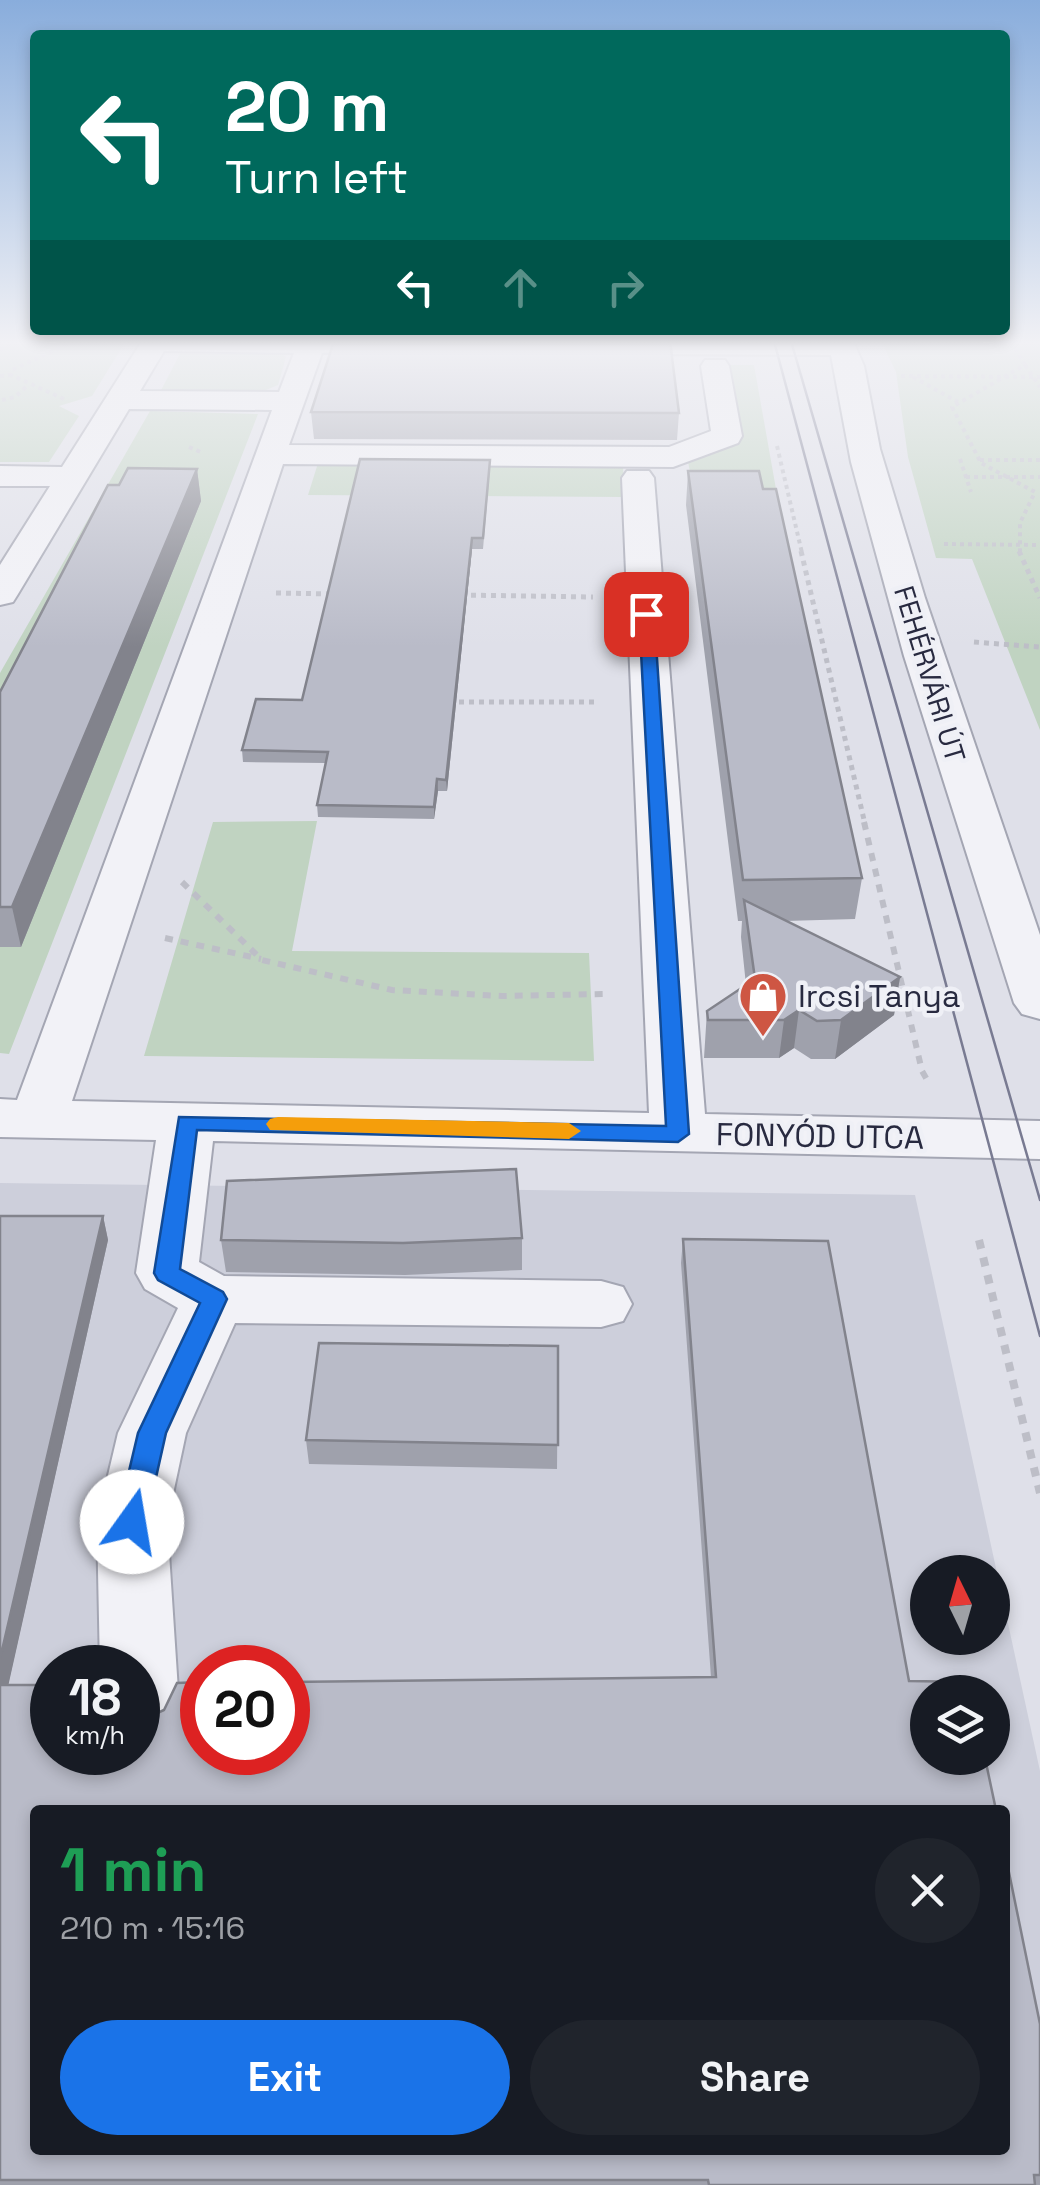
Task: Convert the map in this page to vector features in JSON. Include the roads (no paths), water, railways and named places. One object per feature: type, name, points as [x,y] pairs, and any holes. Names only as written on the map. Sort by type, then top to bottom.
[{"type":"street","points":[[0,594],[95,443]]},
{"type":"street","points":[[19,1118],[276,443]]},
{"type":"street","points":[[272,454],[673,457],[709,443]]},
{"type":"street","name":"FEHÉRVÁRI ÚT","points":[[863,443],[940,713],[994,880],[1040,1003]]},
{"type":"street","points":[[0,476],[74,477]]},
{"type":"street","points":[[638,478],[678,1134]]},
{"type":"street","name":"FONYÓD UTCA","points":[[19,1118],[1040,1140]]},
{"type":"street","points":[[187,1122],[167,1273],[214,1299],[601,1304]]},
{"type":"street","points":[[137,1645],[132,1522],[152,1433],[214,1299]]},
{"type":"tram line","points":[[801,443],[1040,1336]]},
{"type":"tram line","points":[[821,443],[1040,1200]]},
{"type":"place","name":"Ircsi Tanya","points":[[763,1038]]}]
